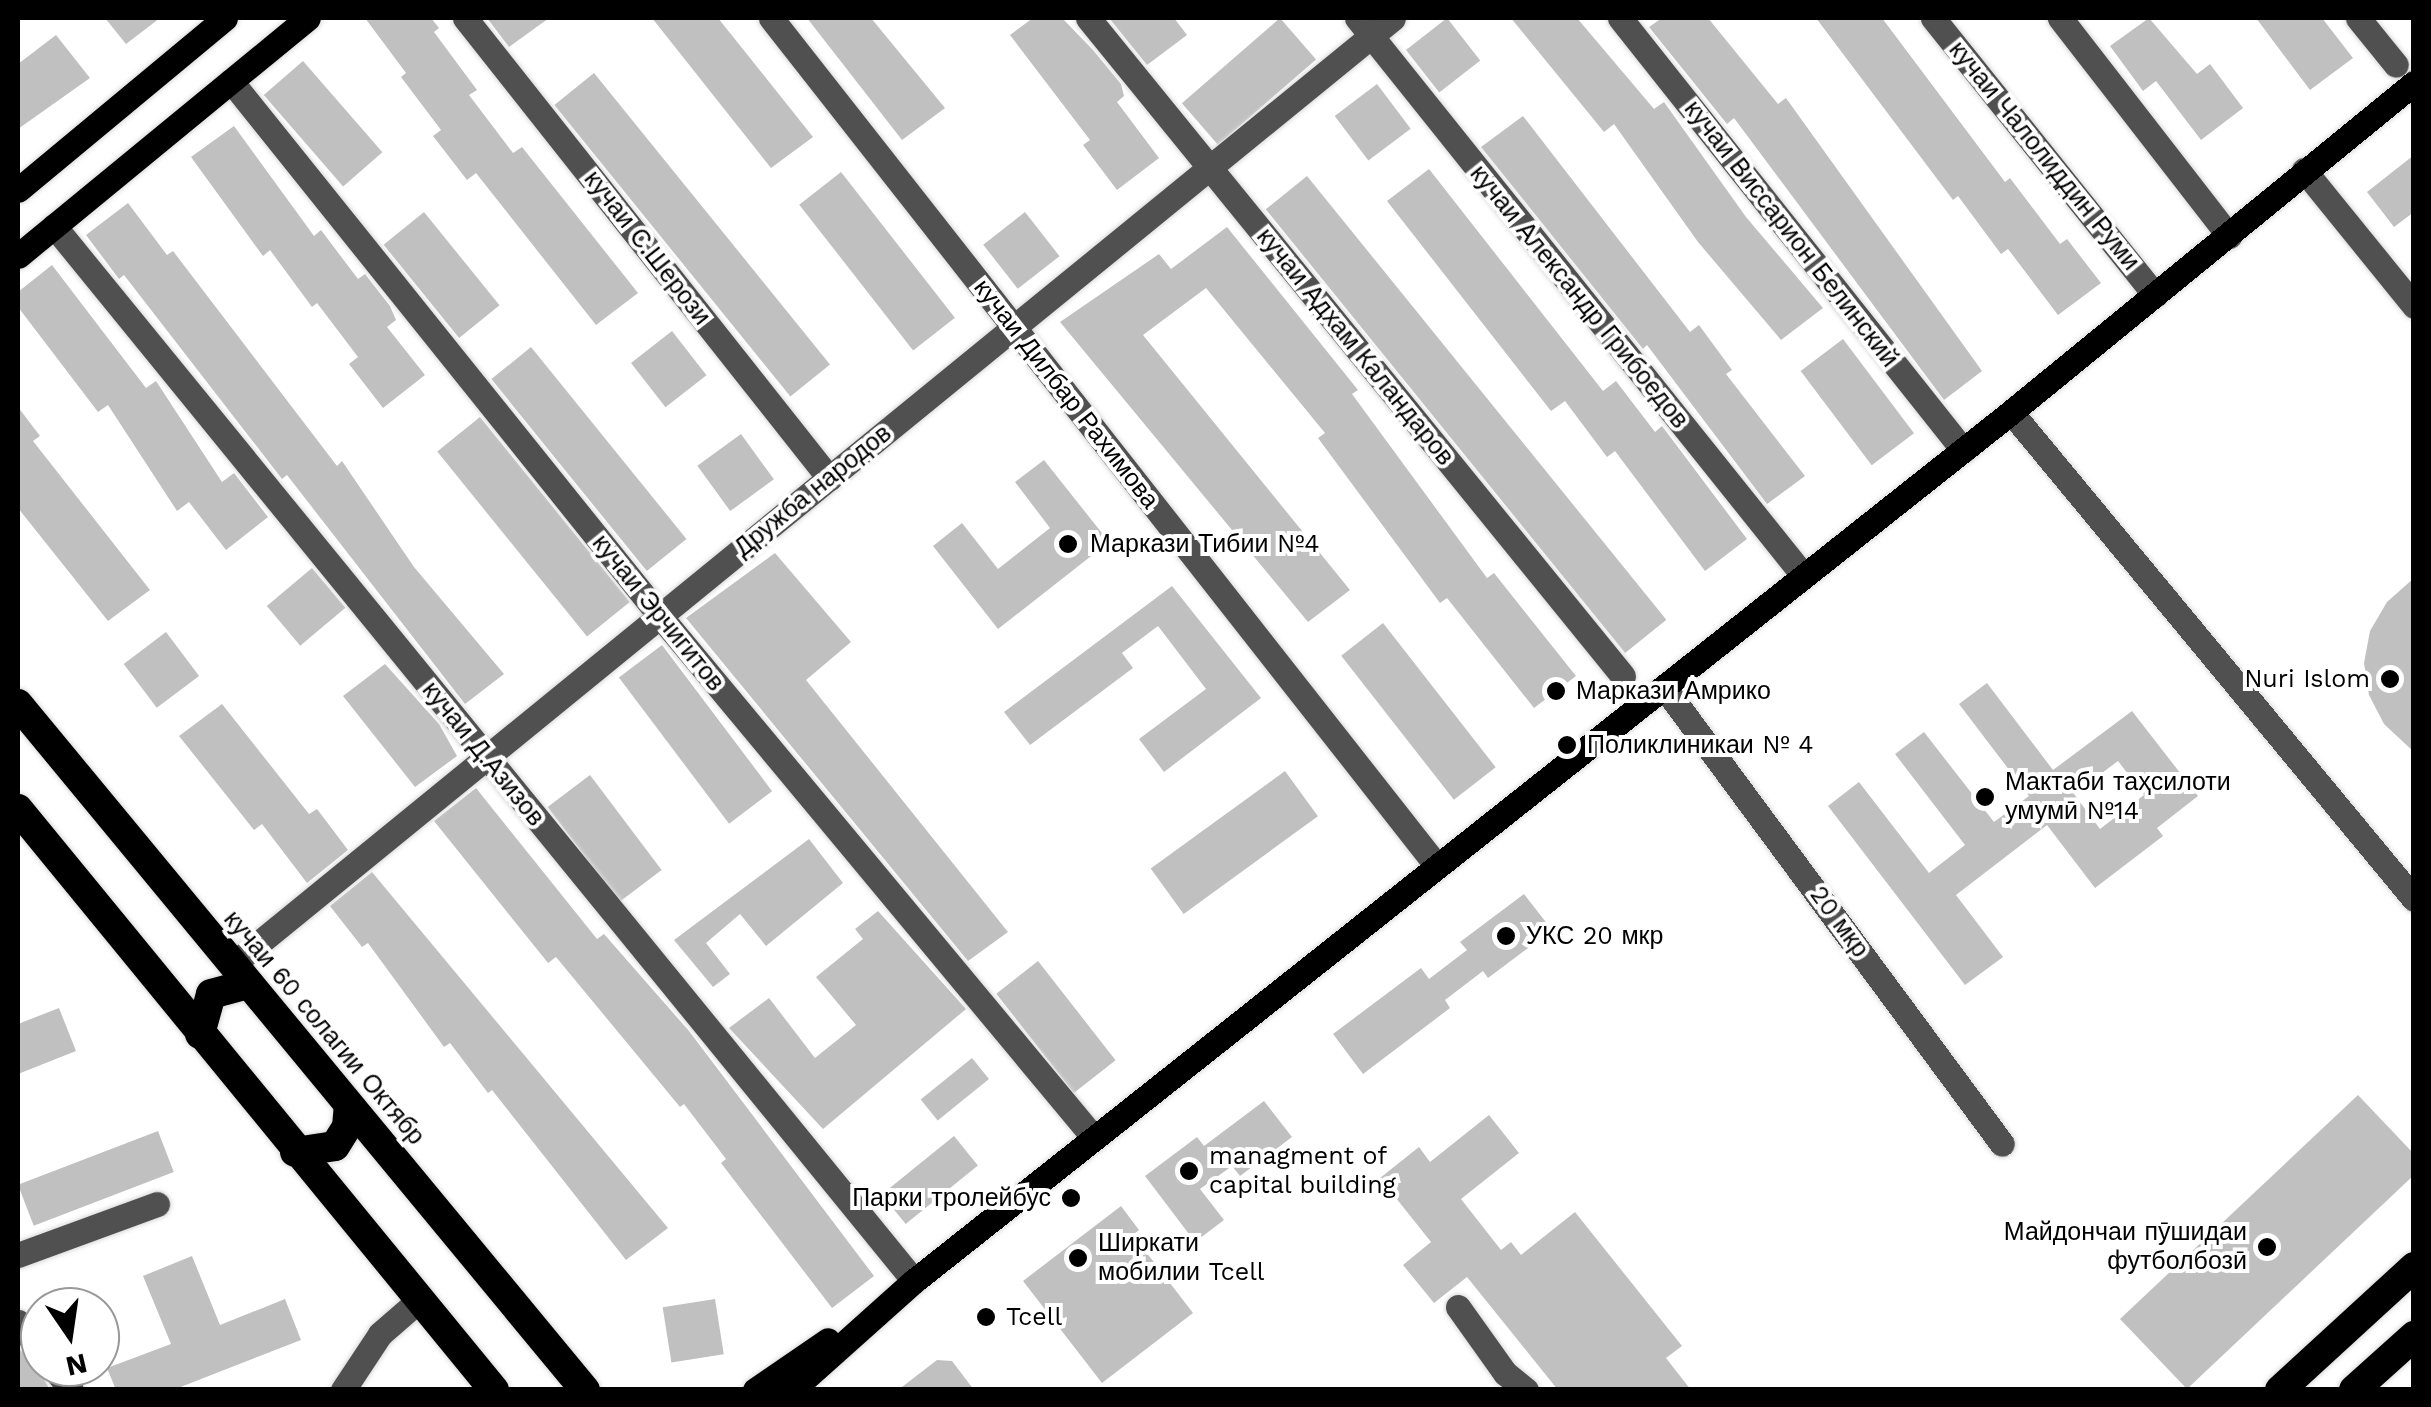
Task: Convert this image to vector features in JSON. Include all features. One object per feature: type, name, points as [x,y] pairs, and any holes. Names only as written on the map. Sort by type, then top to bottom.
[{"type":"highway","name":"кучаи 60 солагии Октябр","points":[[18,704],[585,1390]]},
{"type":"highway","points":[[18,809],[295,1152],[494,1390]]},
{"type":"highway","points":[[200,1034],[211,994],[240,974]]},
{"type":"highway","points":[[295,1152],[335,1146],[348,1128],[350,1106]]},
{"type":"highway","points":[[2280,1390],[2414,1267]]},
{"type":"highway","points":[[2354,1390],[2414,1336]]},
{"type":"main road","points":[[18,190],[225,18]]},
{"type":"main road","points":[[18,256],[308,18]]},
{"type":"main road","points":[[755,1390],[914,1280],[1436,865],[1670,693],[1803,576],[2308,175],[2405,74]]},
{"type":"main road","points":[[792,1390],[914,1280]]},
{"type":"street","name":"кучаи С.Шерози","points":[[465,18],[829,478]]},
{"type":"street","name":"кучаи Дилбар Рахимова","points":[[771,18],[1436,865]]},
{"type":"street","name":"кучаи Адхам Каландаров","points":[[1088,18],[1622,676]]},
{"type":"street","name":"Дружба народов","points":[[240,974],[486,758],[1210,168],[1364,27],[1394,18]]},
{"type":"street","name":"кучаи Виссарион Белинский","points":[[1620,18],[1963,450]]},
{"type":"street","name":"кучаи Чалолиддин Руми","points":[[1933,18],[2155,295]]},
{"type":"street","points":[[2060,18],[2229,236]]},
{"type":"street","points":[[2358,18],[2405,74]]},
{"type":"street","name":"кучаи Александр Грибоедов","points":[[1364,27],[1803,576]]},
{"type":"street","name":"кучаи Эрчигитов","points":[[231,80],[660,616],[1094,1138]]},
{"type":"street","points":[[2308,175],[2414,306]]},
{"type":"street","name":"кучаи Д.Азизов","points":[[54,226],[914,1280]]},
{"type":"street","points":[[2011,412],[2414,900]]},
{"type":"street","name":"20 мкр","points":[[1670,693],[2002,1144]]},
{"type":"street","points":[[18,1256],[158,1204]]},
{"type":"street","points":[[343,1390],[380,1334],[418,1301]]},
{"type":"street","points":[[1458,1307],[1504,1373],[1526,1390]]},
{"type":"building","points":[[105,18],[160,18],[126,44]]},
{"type":"building","points":[[365,18],[431,18],[439,28],[434,32],[477,90],[469,95],[513,153],[522,147],[638,293],[596,325],[476,173],[467,180],[433,136],[441,130],[401,77],[406,73]]},
{"type":"building","points":[[487,18],[549,18],[509,47]]},
{"type":"building","points":[[652,18],[718,18],[813,137],[771,168]]},
{"type":"building","points":[[807,18],[871,18],[945,108],[902,140]]},
{"type":"building","points":[[1033,18],[1062,18],[1093,50],[1121,84],[1124,96],[1117,102],[1159,158],[1117,190],[1083,145],[1090,140],[1010,35]]},
{"type":"building","points":[[1109,18],[1174,18],[1187,35],[1147,65]]},
{"type":"building","points":[[1280,18],[1316,60],[1218,145],[1182,103]]},
{"type":"building","points":[[1447,18],[1480,61],[1439,93],[1406,50]]},
{"type":"building","points":[[1511,18],[1577,18],[1654,109],[1664,102],[1746,217],[1823,308],[1781,340],[1698,242],[1614,124],[1604,132]]},
{"type":"building","points":[[1662,18],[1708,18],[1778,104],[1786,98],[1982,371],[1944,400],[1734,118],[1727,124],[1649,27]]},
{"type":"building","points":[[1816,18],[1882,18],[2005,182],[2010,178],[2060,244],[2067,239],[2101,283],[2058,315],[2008,249],[2001,254],[1958,196],[1953,200]]},
{"type":"building","points":[[2149,18],[2197,74],[2210,64],[2243,108],[2201,140],[2156,81],[2143,91],[2110,46]]},
{"type":"building","points":[[2256,18],[2322,18],[2353,58],[2310,90]]},
{"type":"building","points":[[56,35],[90,78],[18,129],[18,64]]},
{"type":"building","points":[[303,61],[382,152],[343,186],[264,95]]},
{"type":"building","points":[[594,73],[830,364],[790,397],[554,105]]},
{"type":"building","points":[[1377,84],[1411,129],[1368,161],[1335,116]]},
{"type":"building","points":[[1523,116],[1690,332],[1699,325],[1732,370],[1726,374],[1805,476],[1767,504],[1647,345],[1643,349],[1481,147]]},
{"type":"building","points":[[234,126],[314,236],[321,230],[358,279],[365,274],[390,306],[396,320],[387,327],[425,375],[383,408],[349,364],[358,357],[317,303],[312,307],[270,250],[263,256],[191,157]]},
{"type":"building","points":[[2414,155],[2414,212],[2394,227],[2367,192]]},
{"type":"building","points":[[1429,169],[1603,391],[1616,381],[1655,432],[1662,426],[1747,539],[1705,571],[1615,451],[1607,457],[1565,401],[1551,411],[1387,201]]},
{"type":"building","points":[[841,172],[955,318],[913,350],[799,205]]},
{"type":"building","points":[[1307,176],[1666,620],[1625,653],[1266,209]]},
{"type":"building","points":[[128,203],[167,255],[173,251],[337,466],[342,461],[414,567],[504,674],[465,704],[287,475],[282,479],[124,275],[119,279],[86,235]]},
{"type":"building","points":[[424,212],[500,305],[459,338],[384,245]]},
{"type":"building","points":[[1025,212],[1059,256],[1018,289],[983,245]]},
{"type":"building","points":[[1227,227],[1358,390],[1352,394],[1487,578],[1494,573],[1576,676],[1534,708],[1447,598],[1440,603],[1318,438],[1325,433],[1206,288],[1143,335],[1350,590],[1308,622],[1060,322],[1159,254],[1171,269]]},
{"type":"building","points":[[52,265],[146,388],[156,381],[222,482],[234,473],[268,517],[226,550],[189,502],[177,511],[108,405],[98,412],[18,307],[18,292]]},
{"type":"building","points":[[672,331],[706,375],[666,407],[631,363]]},
{"type":"building","points":[[1843,339],[1914,433],[1872,465],[1801,371]]},
{"type":"building","points":[[531,347],[686,539],[647,571],[491,379]]},
{"type":"building","points":[[18,407],[40,436],[33,441],[150,590],[108,621],[18,508]]},
{"type":"building","points":[[480,417],[630,602],[587,637],[437,452]]},
{"type":"building","points":[[741,434],[774,479],[730,511],[697,466]]},
{"type":"building","name":"Маркази Тибии №4","points":[[1044,460],[1109,542],[998,629],[933,546],[962,523],[998,569],[1050,528],[1015,482]]},
{"type":"building","points":[[775,553],[851,642],[806,680],[1008,932],[968,961],[686,618]]},
{"type":"building","points":[[312,568],[345,608],[300,646],[267,606]]},
{"type":"building","name":"Nuri Islom","points":[[2414,578],[2414,752],[2384,724],[2369,695],[2364,663],[2370,631],[2387,602]]},
{"type":"building","points":[[1172,586],[1261,698],[1164,772],[1139,739],[1206,689],[1158,626],[1122,653],[1133,668],[1030,745],[1004,712]]},
{"type":"building","points":[[1383,623],[1496,767],[1454,800],[1341,656]]},
{"type":"building","points":[[166,632],[199,676],[157,708],[124,664]]},
{"type":"building","points":[[662,645],[772,791],[729,824],[619,677]]},
{"type":"building","points":[[385,664],[439,724],[457,756],[415,787],[343,696]]},
{"type":"building","points":[[1987,683],[2053,770],[2132,711],[2198,796],[2157,828],[2163,836],[2095,888],[2047,825],[1956,895],[2003,957],[1965,985],[1828,806],[1859,782],[1929,873],[1965,845],[1895,754],[1924,732],[1994,822],[2029,796],[1959,704]],"holes":[[[2118,761],[2144,795],[2100,829],[2074,794]]]},
{"type":"building","points":[[222,704],[309,814],[317,809],[348,850],[307,883],[262,824],[254,830],[179,736]]},
{"type":"building","points":[[1285,771],[1318,816],[1184,914],[1151,869]]},
{"type":"building","points":[[590,775],[662,870],[619,902],[548,807]]},
{"type":"building","points":[[476,788],[597,939],[604,934],[689,1031],[874,1276],[832,1308],[721,1163],[726,1159],[684,1104],[680,1107],[556,957],[548,963],[434,821]]},
{"type":"building","points":[[809,839],[843,883],[766,946],[740,914],[706,943],[730,974],[713,987],[674,940]]},
{"type":"building","points":[[372,872],[668,1228],[626,1260],[492,1090],[488,1093],[450,1043],[444,1047],[368,943],[362,947],[330,906]]},
{"type":"building","points":[[1524,894],[1552,930],[1488,978],[1483,971],[1445,1000],[1450,1008],[1363,1074],[1333,1034],[1421,968],[1429,979],[1467,950],[1460,942]]},
{"type":"building","points":[[878,911],[966,1009],[823,1129],[729,1028],[769,998],[815,1058],[856,1025],[816,977],[863,939],[855,929]]},
{"type":"building","points":[[1038,961],[1116,1060],[1074,1093],[996,994]]},
{"type":"building","points":[[59,1008],[76,1051],[18,1074],[18,1024]]},
{"type":"building","points":[[972,1058],[989,1079],[938,1121],[921,1100]]},
{"type":"building","name":"Майдончаи пӯшидаи футболбозӣ","points":[[2358,1095],[2414,1154],[2414,1175],[2187,1389],[2120,1319]]},
{"type":"building","name":"managment of capital building","points":[[1264,1101],[1292,1137],[1240,1176],[1232,1166],[1200,1189],[1224,1220],[1195,1242],[1145,1176],[1197,1137],[1204,1146]]},
{"type":"building","points":[[1489,1115],[1519,1153],[1461,1199],[1501,1250],[1511,1242],[1521,1255],[1575,1212],[1682,1346],[1666,1358],[1691,1390],[1558,1390],[1467,1277],[1434,1303],[1403,1265],[1431,1242],[1380,1178],[1419,1147],[1430,1162]]},
{"type":"building","points":[[158,1131],[174,1172],[34,1226],[18,1185]]},
{"type":"building","points":[[954,1136],[978,1166],[906,1224],[882,1195]]},
{"type":"building","points":[[1121,1206],[1139,1230],[1133,1235],[1193,1313],[1102,1383],[1023,1281]]},
{"type":"building","points":[[192,1256],[220,1325],[285,1299],[301,1340],[173,1390],[116,1390],[115,1387],[120,1387],[120,1363],[171,1344],[143,1276]]},
{"type":"building","points":[[715,1299],[724,1354],[671,1363],[663,1307]]},
{"type":"building","points":[[18,1348],[20,1387],[50,1390],[18,1390]]},
{"type":"building","points":[[937,1360],[952,1361],[974,1390],[898,1390]]},
{"type":"place","name":"Маркази Тибии №4","points":[[1068,544]]},
{"type":"place","name":"Nuri Islom","points":[[2390,679]]},
{"type":"place","name":"Маркази Амрико","points":[[1556,691]]},
{"type":"place","name":"Поликлиникаи № 4","points":[[1567,745]]},
{"type":"place","name":"Мактаби таҳсилоти умумӣ №14","points":[[1985,797]]},
{"type":"place","name":"УКС 20 мкр","points":[[1506,936]]},
{"type":"place","name":"managment of capital building","points":[[1189,1171]]},
{"type":"place","name":"Парки тролейбус","points":[[1071,1198]]},
{"type":"place","name":"Майдончаи пӯшидаи футболбозӣ","points":[[2267,1247]]},
{"type":"place","name":"Ширкати мобилии Tcell","points":[[1078,1258]]},
{"type":"place","name":"Tcell","points":[[986,1317]]}]
